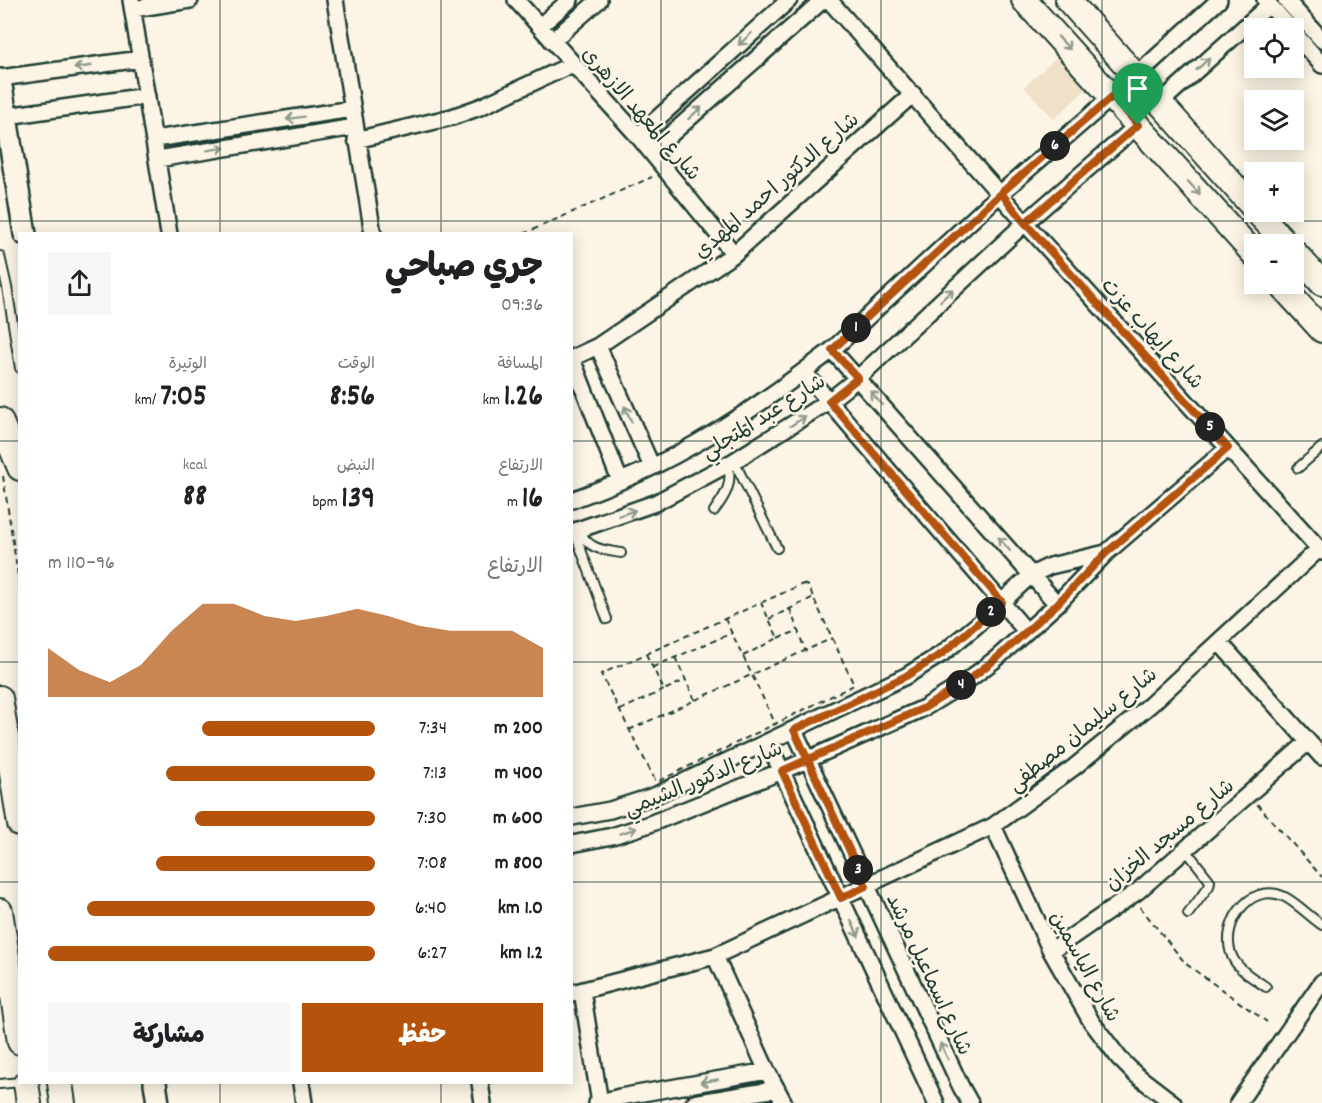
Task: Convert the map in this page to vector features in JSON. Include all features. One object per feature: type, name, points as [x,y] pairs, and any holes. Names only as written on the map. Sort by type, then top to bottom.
[{"type":"main road","points":[[1068,0],[1244,197]]},
{"type":"main road","points":[[1030,3],[1244,243]]},
{"type":"main road","points":[[1266,222],[1278,234]]},
{"type":"main road","points":[[1304,264],[1322,284]]},
{"type":"main road","points":[[1289,294],[1322,330]]},
{"type":"main road","points":[[0,420],[11,470]]},
{"type":"main road","points":[[0,698],[18,811]]},
{"type":"main road","points":[[0,911],[18,1028]]},
{"type":"main road","points":[[26,1084],[29,1103]]},
{"type":"main road","points":[[60,1084],[63,1103]]},
{"type":"street","points":[[169,232],[132,5],[190,0]]},
{"type":"street","points":[[335,0],[373,232]]},
{"type":"street","name":"شارع المعهد الازهرى","points":[[516,0],[638,136],[734,254]]},
{"type":"street","points":[[540,26],[570,0]]},
{"type":"street","points":[[552,41],[599,0]]},
{"type":"street","points":[[638,136],[789,0]]},
{"type":"street","points":[[651,152],[823,0]]},
{"type":"street","name":"شارع ايهاب عزت","points":[[829,0],[1025,223],[1321,551]]},
{"type":"street","points":[[1136,76],[1219,0]]},
{"type":"street","points":[[1286,0],[1322,40]]},
{"type":"street","points":[[1160,103],[1267,2],[1281,18]]},
{"type":"street","points":[[1304,45],[1322,65]]},
{"type":"street","points":[[25,232],[3,120],[0,79],[141,59]]},
{"type":"street","points":[[158,159],[356,133],[452,117],[507,95],[573,64]]},
{"type":"street","name":"شارع الدكتور احمد المهدي","points":[[573,358],[598,346],[734,254],[913,94]]},
{"type":"street","points":[[3,120],[147,96]]},
{"type":"street","name":"شارع عبد المتجلي","points":[[573,500],[652,467],[716,431],[804,372],[832,350],[1001,193],[1113,96]]},
{"type":"street","points":[[155,139],[352,109]]},
{"type":"street","name":"شارع عبد المتجلي","points":[[575,531],[655,503],[731,463],[829,401],[858,378],[1025,223],[1138,125]]},
{"type":"street","points":[[598,346],[652,467]]},
{"type":"street","points":[[832,350],[1057,604]]},
{"type":"street","points":[[573,362],[620,481]]},
{"type":"street","points":[[804,372],[1026,631]]},
{"type":"street","name":"شارع الدكتور الشيمي","points":[[573,844],[630,831],[782,771],[924,708],[963,684],[997,658],[1057,604],[1106,553],[1228,448]]},
{"type":"street","name":"شارع سليمان مصطفي","points":[[577,992],[715,956],[993,826],[1082,761],[1150,705],[1321,551]]},
{"type":"street","name":"شارع الدكتور الشيمي","points":[[573,817],[610,810],[654,796],[780,733],[906,676],[943,653],[1031,575],[1050,566],[1106,553]]},
{"type":"street","points":[[1219,642],[1322,757]]},
{"type":"street","points":[[780,733],[782,771],[936,1103]]},
{"type":"street","name":"شارع اسماعيل مرشد","points":[[780,733],[807,759],[970,1103]]},
{"type":"street","name":"شارع مسجد الخزان","points":[[1051,951],[1131,896],[1308,742]]},
{"type":"street","name":"شارع الياسمين","points":[[993,826],[1051,951],[1104,1040],[1136,1074],[1173,1103]]},
{"type":"street","points":[[694,1103],[780,1096],[715,956]]},
{"type":"street","points":[[1238,1103],[1322,982]]},
{"type":"street","points":[[577,992],[599,1102],[767,1071]]},
{"type":"street","points":[[155,1084],[158,1103]]},
{"type":"street","points":[[301,1084],[304,1103]]},
{"type":"street","points":[[480,1084],[483,1103]]},
{"type":"lane","points":[[0,256],[18,356]]},
{"type":"lane","points":[[1298,468],[1322,447]]},
{"type":"lane","points":[[714,511],[729,487],[731,463]]},
{"type":"lane","points":[[731,463],[777,548]]},
{"type":"lane","points":[[575,531],[597,549],[621,553]]},
{"type":"lane","points":[[575,531],[607,619]]},
{"type":"lane","points":[[1186,850],[1209,881],[1209,886],[1188,914]]},
{"type":"lane","points":[[1266,987],[1241,968],[1232,957],[1228,939],[1229,927],[1240,908],[1253,897],[1269,894],[1285,897],[1322,925]]},
{"type":"lane","points":[[0,1084],[18,1082]]},
{"type":"path","points":[[528,232],[666,171]]},
{"type":"path","points":[[11,470],[18,563]]},
{"type":"path","points":[[803,585],[808,586],[814,598],[854,685],[780,733],[659,781],[655,780],[601,675],[803,585]]},
{"type":"path","points":[[769,619],[814,598]]},
{"type":"path","points":[[762,603],[778,638]]},
{"type":"path","points":[[790,609],[805,650]]},
{"type":"path","points":[[725,619],[780,733]]},
{"type":"path","points":[[743,656],[778,638],[798,631]]},
{"type":"path","points":[[653,667],[732,633]]},
{"type":"path","points":[[629,730],[833,638]]},
{"type":"path","points":[[646,654],[664,690]]},
{"type":"path","points":[[675,657],[695,700]]},
{"type":"path","points":[[619,710],[686,680]]},
{"type":"path","points":[[1249,795],[1322,877]]},
{"type":"path","points":[[1131,896],[1186,964],[1267,1022]]},
{"type":"shaded area","points":[[1061,53],[1090,86],[1054,119],[1024,87]]},
{"type":"route","points":[[1138,125],[1025,223],[1001,193],[832,350],[858,378],[829,401],[1002,602],[943,653],[906,676],[794,730],[807,759],[866,886],[841,898],[782,771],[807,759],[924,708],[963,684],[997,658],[1057,604],[1106,553],[1228,448],[1025,223],[1001,193],[1113,96],[1138,125]]}]
